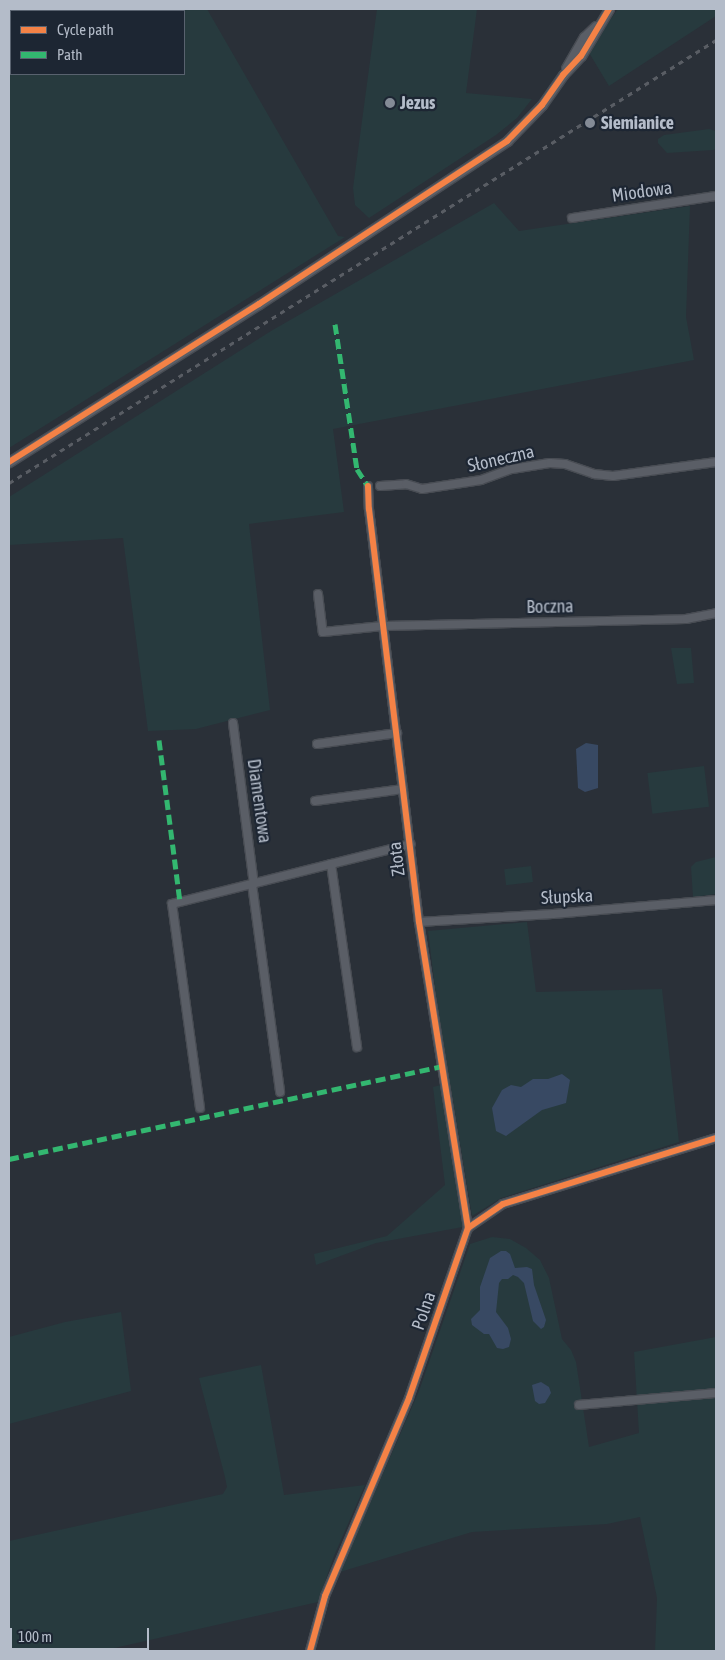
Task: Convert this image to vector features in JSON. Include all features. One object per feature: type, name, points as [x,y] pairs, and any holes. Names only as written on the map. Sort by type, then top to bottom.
[{"type":"street","points":[[9,462],[250,310],[507,141],[526,123],[590,42],[598,24],[608,9]]},
{"type":"street","name":"Miodowa","points":[[572,218],[716,196]]},
{"type":"street","name":"Słoneczna","points":[[380,486],[406,484],[422,488],[481,480],[512,469],[550,463],[565,464],[594,474],[613,476],[716,462]]},
{"type":"street","name":"Złota","points":[[368,486],[369,508],[419,922],[468,1228]]},
{"type":"street","name":"Boczna","points":[[318,594],[323,632],[383,626],[686,618],[716,613]]},
{"type":"street","name":"Diamentowa","points":[[233,723],[253,884]]},
{"type":"street","points":[[317,744],[397,733]]},
{"type":"street","points":[[315,800],[403,789]]},
{"type":"street","name":"Złota","points":[[200,1108],[172,904],[411,844]]},
{"type":"street","points":[[331,864],[357,1047]]},
{"type":"street","points":[[253,884],[280,1092]]},
{"type":"street","name":"Słupska","points":[[419,922],[553,914],[716,900]]},
{"type":"street","points":[[468,1228],[503,1204],[716,1138]]},
{"type":"street","name":"Polna","points":[[310,1651],[325,1596],[409,1398],[468,1228]]},
{"type":"street","points":[[579,1405],[716,1393]]},
{"type":"green space","points":[[9,9],[207,9],[338,236],[345,237],[9,448]]},
{"type":"green space","points":[[377,9],[477,9],[466,93],[532,99],[517,118],[496,135],[369,218],[355,205],[353,188]]},
{"type":"green space","points":[[618,9],[716,9],[716,16],[609,86],[588,51]]},
{"type":"green space","points":[[709,129],[716,131],[716,149],[713,150],[667,153],[658,143],[658,139],[664,135]]},
{"type":"green space","points":[[494,203],[519,231],[690,206],[686,317],[694,360],[333,429],[344,512],[249,524],[270,710],[196,729],[148,731],[123,538],[9,545],[9,497],[271,331]]},
{"type":"green space","points":[[671,648],[691,648],[694,683],[677,684]]},
{"type":"green space","points":[[704,766],[709,807],[652,814],[647,773]]},
{"type":"green space","points":[[716,857],[716,894],[693,897],[691,867],[696,862]]},
{"type":"green space","points":[[531,866],[533,882],[506,885],[504,869]]},
{"type":"green space","points":[[527,922],[536,992],[662,989],[679,1142],[501,1198],[472,1216],[437,1004],[428,931]]},
{"type":"green space","points":[[445,1084],[468,1226],[376,1243],[316,1265],[314,1254],[387,1236],[445,1185],[433,1087]]},
{"type":"green space","points":[[492,1237],[510,1239],[526,1248],[540,1260],[549,1278],[562,1339],[571,1350],[576,1362],[589,1447],[639,1433],[634,1352],[716,1337],[716,1651],[655,1651],[657,1598],[640,1517],[607,1524],[472,1532],[340,1572],[419,1391],[470,1244]]},
{"type":"green space","points":[[121,1312],[131,1391],[9,1424],[9,1337],[65,1322]]},
{"type":"green space","points":[[261,1365],[284,1495],[365,1485],[334,1556],[318,1602],[101,1651],[9,1651],[9,1541],[223,1494],[227,1487],[225,1477],[199,1378]]},
{"type":"water","points":[[586,743],[598,745],[598,788],[585,792],[578,788],[576,749]]},
{"type":"water","points":[[562,1074],[570,1080],[566,1103],[542,1110],[506,1136],[496,1131],[492,1108],[502,1090],[511,1085],[521,1087],[533,1079],[548,1079]]},
{"type":"water","points":[[501,1251],[506,1251],[510,1254],[515,1268],[527,1267],[532,1269],[534,1285],[546,1320],[544,1327],[541,1329],[533,1321],[524,1283],[518,1277],[513,1275],[508,1279],[502,1279],[499,1283],[496,1312],[508,1328],[511,1339],[509,1347],[503,1349],[497,1348],[489,1334],[484,1334],[472,1325],[471,1319],[480,1310],[480,1287],[490,1258]]},
{"type":"water","points":[[541,1382],[549,1387],[551,1393],[545,1403],[539,1404],[535,1401],[532,1385]]},
{"type":"railway","points":[[9,483],[716,40]]},
{"type":"marked path","points":[[335,324],[357,469],[368,486]]},
{"type":"marked path","points":[[159,740],[180,902]]},
{"type":"marked path","points":[[9,1159],[442,1066]]},
{"type":"cycle path","points":[[9,462],[259,304],[507,141],[542,105],[563,75],[581,56],[609,9]]},
{"type":"cycle path","points":[[368,486],[369,509],[419,922],[468,1228]]},
{"type":"cycle path","points":[[310,1651],[325,1596],[409,1398],[468,1228],[503,1204],[716,1138]]},
{"type":"place","name":"Jezus","points":[[390,103]]},
{"type":"place","name":"Siemianice","points":[[590,123]]}]
